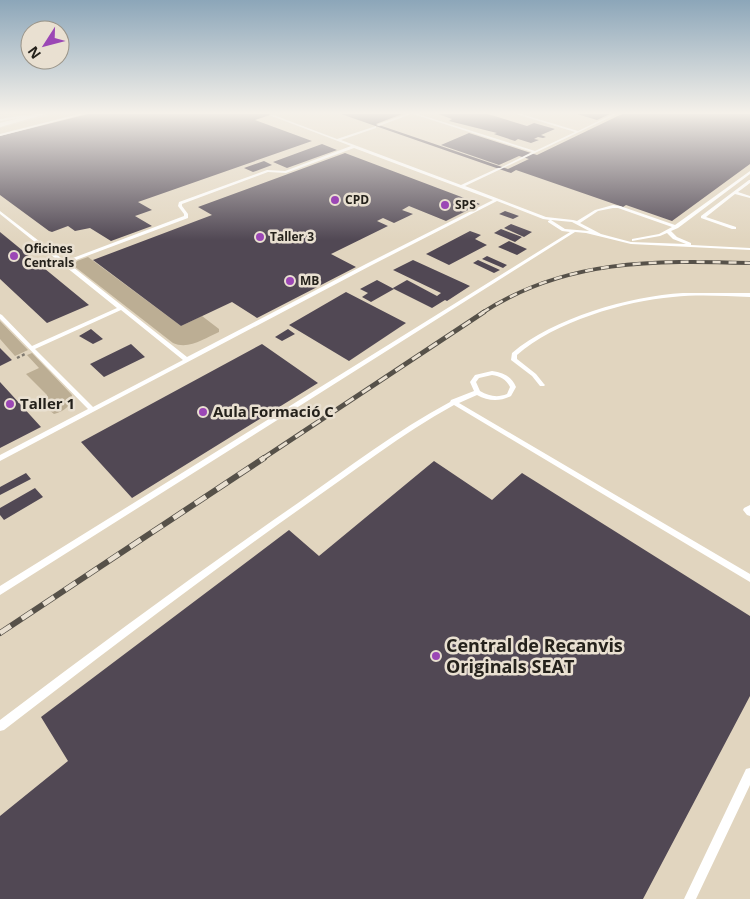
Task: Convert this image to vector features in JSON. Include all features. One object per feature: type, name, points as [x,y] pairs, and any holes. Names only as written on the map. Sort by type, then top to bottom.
[{"type":"lane","points":[[64,263],[186,217],[180,203],[268,172],[286,172],[327,156]]},
{"type":"lane","points":[[378,156],[460,188],[545,218],[579,224],[601,236]]},
{"type":"lane","points":[[460,188],[526,156]]},
{"type":"lane","points":[[619,240],[644,238],[669,232],[750,172]]},
{"type":"lane","points":[[734,228],[703,217],[750,182]]},
{"type":"lane","points":[[735,193],[750,198]]},
{"type":"lane","points":[[0,458],[496,200]]},
{"type":"lane","points":[[0,591],[575,231],[579,224],[597,209],[610,206],[619,208],[676,227]]},
{"type":"lane","points":[[0,212],[187,360]]},
{"type":"lane","points":[[545,218],[564,230],[619,240],[701,248],[750,247]]},
{"type":"lane","points":[[558,226],[558,223],[564,221]]},
{"type":"lane","points":[[561,238],[564,230]]},
{"type":"lane","points":[[669,232],[680,241],[701,248]]},
{"type":"lane","points":[[542,385],[534,375],[514,360],[514,354],[525,344],[557,327],[597,311],[638,300],[680,295],[750,295]]},
{"type":"lane","points":[[32,348],[121,308]]},
{"type":"lane","points":[[0,316],[92,410]]},
{"type":"lane","points":[[482,374],[499,374],[507,378],[513,387],[509,395],[497,399],[482,396],[477,392],[473,382],[482,374]]},
{"type":"lane","points":[[0,726],[234,551],[408,430],[453,402],[477,392]]},
{"type":"lane","points":[[453,402],[750,578]]},
{"type":"lane","points":[[750,508],[747,510],[750,513]]},
{"type":"lane","points":[[690,899],[750,773]]},
{"type":"shaded area","points":[[0,156],[750,156],[750,899],[0,899]]},
{"type":"shaded area","points":[[88,257],[181,326],[202,316],[219,329],[219,332],[191,344],[179,345],[173,343],[74,266],[77,261]]},
{"type":"shaded area","points":[[0,321],[28,350],[15,356],[0,339]]},
{"type":"shaded area","points":[[32,353],[72,395],[67,408],[54,414],[49,410],[47,395],[26,374],[39,368],[27,355]]},
{"type":"building","points":[[0,156],[269,156],[138,202],[152,210],[135,216],[152,226],[111,241],[90,228],[75,231],[68,226],[52,232],[49,231],[0,195]]},
{"type":"building","points":[[289,156],[320,156],[287,168],[273,162]]},
{"type":"building","name":"Taller 3","points":[[337,156],[353,156],[480,204],[446,221],[409,206],[402,210],[413,214],[394,223],[383,218],[377,221],[388,226],[331,254],[356,267],[257,318],[232,302],[181,326],[93,260],[212,215],[198,207]]},
{"type":"building","points":[[462,156],[470,156],[508,169],[529,159],[519,156],[499,165],[473,156],[750,156],[750,164],[672,221],[626,205],[623,207],[516,170],[511,173]]},
{"type":"building","points":[[264,161],[272,165],[253,172],[244,168]]},
{"type":"building","points":[[505,211],[519,216],[513,219],[499,214]]},
{"type":"building","points":[[511,224],[532,232],[524,237],[504,228]]},
{"type":"building","points":[[501,229],[522,237],[515,242],[494,233]]},
{"type":"building","points":[[470,231],[481,235],[475,239],[487,245],[449,265],[426,254]]},
{"type":"building","name":"Oficines Centrals","points":[[0,232],[89,305],[47,323],[0,279]]},
{"type":"building","points":[[509,241],[527,249],[517,255],[498,247]]},
{"type":"building","points":[[487,256],[507,265],[503,268],[482,259]]},
{"type":"building","points":[[413,260],[470,286],[432,308],[394,289],[407,280],[437,296],[441,293],[393,270]]},
{"type":"building","points":[[478,260],[500,270],[494,273],[473,263]]},
{"type":"building","points":[[377,280],[394,289],[371,302],[362,297],[368,293],[360,289]]},
{"type":"building","points":[[346,292],[406,323],[349,361],[289,325]]},
{"type":"building","points":[[91,329],[103,339],[93,344],[79,336]]},
{"type":"building","points":[[288,329],[295,334],[282,341],[275,337]]},
{"type":"building","points":[[131,344],[145,357],[104,377],[90,364]]},
{"type":"building","name":"Aula Formació C","points":[[262,344],[318,383],[132,498],[81,442]]},
{"type":"building","points":[[0,348],[12,360],[0,366]]},
{"type":"building","name":"Taller 1","points":[[0,382],[41,427],[0,448]]},
{"type":"building","name":"Central de Recanvis Originals SEAT","points":[[434,461],[492,500],[522,473],[750,616],[750,696],[643,899],[0,899],[0,816],[68,761],[41,717],[289,530],[319,556]]},
{"type":"building","points":[[26,473],[31,479],[0,495],[0,487]]},
{"type":"building","points":[[35,488],[43,497],[4,520],[0,515],[0,508]]},
{"type":"railway","points":[[482,313],[513,295],[546,282],[578,273],[645,263],[750,263]]},
{"type":"railway","points":[[262,459],[484,312]]},
{"type":"railway","points":[[0,633],[264,458]]},
{"type":"place","name":"CPD","points":[[335,200]]},
{"type":"place","name":"SPS","points":[[445,205]]},
{"type":"place","name":"Taller 3","points":[[260,237]]},
{"type":"place","name":"Oficines Centrals","points":[[14,256]]},
{"type":"place","name":"MB","points":[[290,281]]},
{"type":"place","name":"Taller 1","points":[[10,404]]},
{"type":"place","name":"Aula Formació C","points":[[203,412]]},
{"type":"place","name":"Central de Recanvis Originals SEAT","points":[[436,656]]}]
